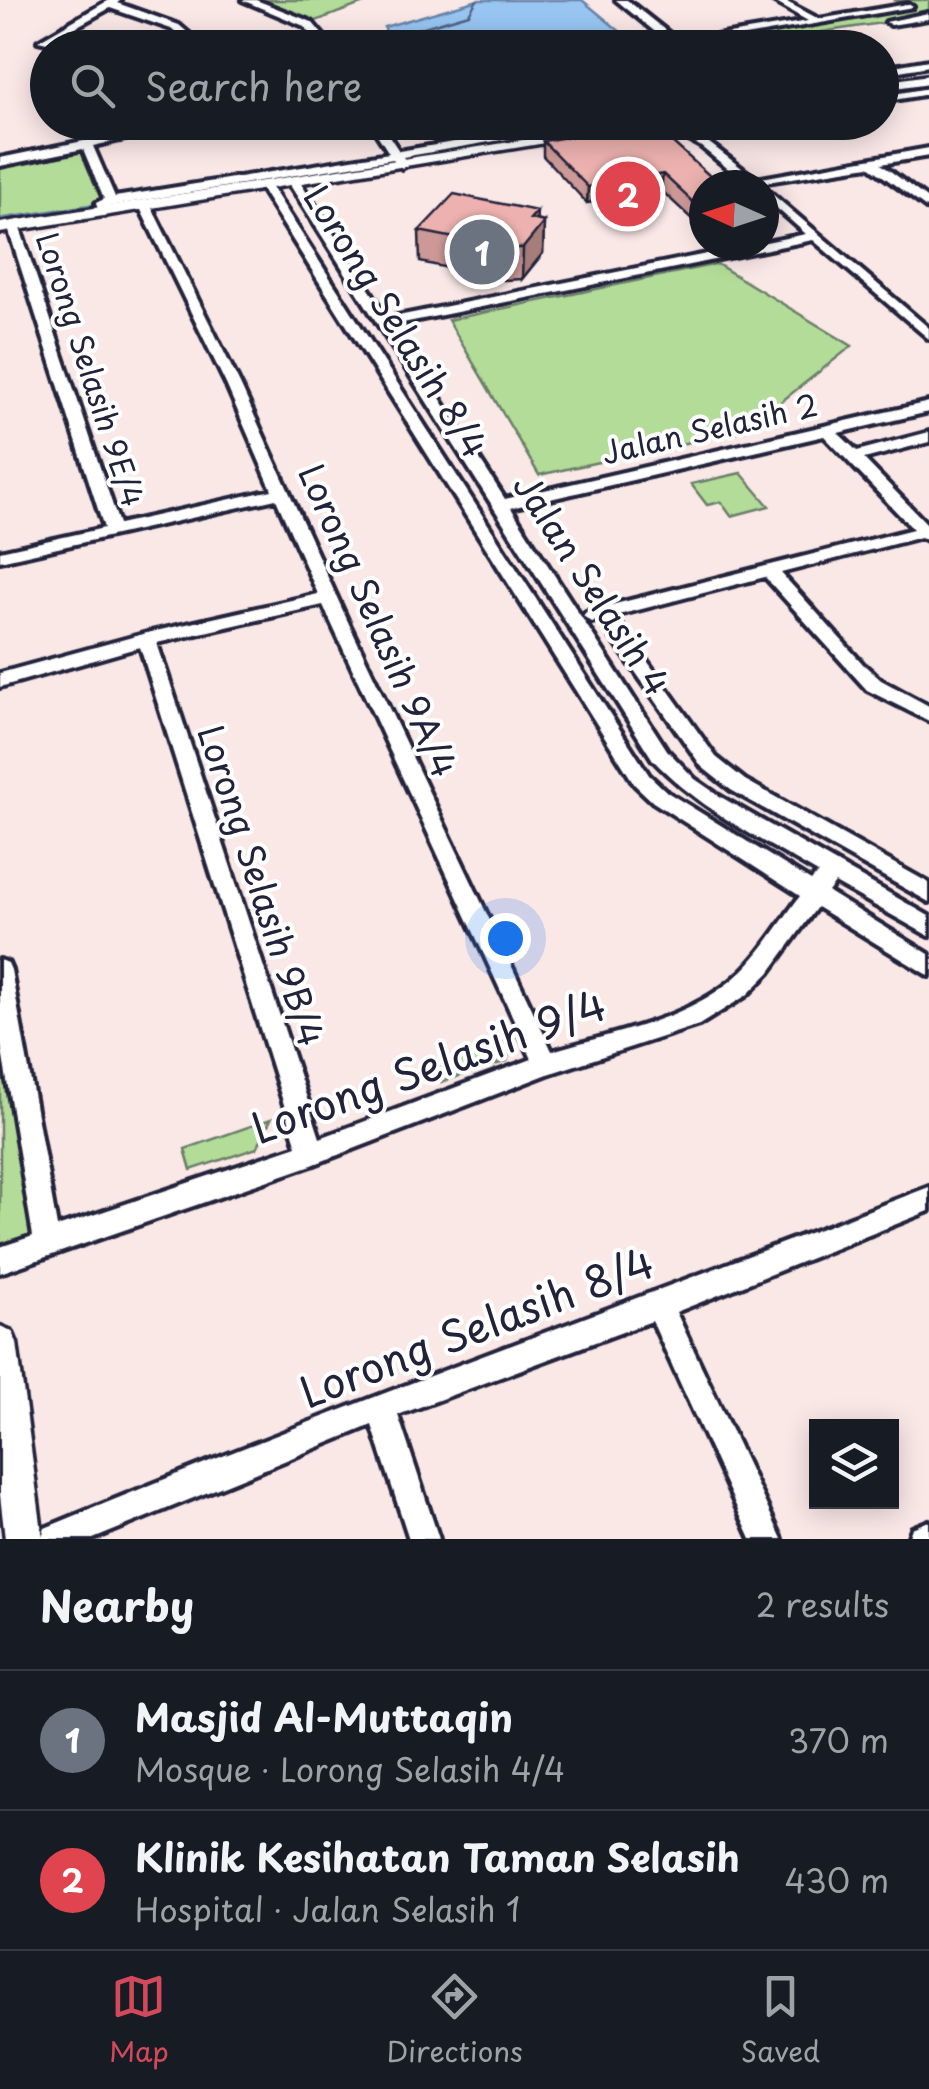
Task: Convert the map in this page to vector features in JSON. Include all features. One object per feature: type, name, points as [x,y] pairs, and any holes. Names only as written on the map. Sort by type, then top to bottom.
[{"type":"street","points":[[247,0],[308,24],[313,30]]},
{"type":"street","points":[[624,2],[644,0]]},
{"type":"street","points":[[776,0],[818,22]]},
{"type":"street","points":[[894,0],[929,16]]},
{"type":"street","points":[[63,30],[113,2],[178,30]]},
{"type":"street","points":[[624,2],[660,30]]},
{"type":"street","points":[[772,30],[908,7]]},
{"type":"street","points":[[838,30],[929,16]]},
{"type":"street","points":[[899,68],[929,63]]},
{"type":"street","points":[[899,83],[929,79]]},
{"type":"street","points":[[899,96],[929,91]]},
{"type":"street","points":[[3,158],[110,140]]},
{"type":"street","points":[[386,140],[399,160]]},
{"type":"street","points":[[108,207],[145,206],[294,182],[504,140]]},
{"type":"street","points":[[6,227],[108,207],[542,140]]},
{"type":"street","points":[[696,140],[737,170]]},
{"type":"street","points":[[702,140],[704,144]]},
{"type":"street","points":[[87,145],[108,207]]},
{"type":"street","points":[[779,182],[929,152]]},
{"type":"street","points":[[871,162],[929,206]]},
{"type":"street","name":"Jalan Selasih 4","points":[[294,182],[660,755],[688,784],[929,928]]},
{"type":"street","name":"Lorong Selasih 8/4","points":[[265,186],[642,780],[660,797],[929,966]]},
{"type":"street","points":[[779,205],[929,335]]},
{"type":"street","name":"Lorong Selasih 9A/4","points":[[145,206],[283,493],[328,598],[546,1064]]},
{"type":"street","name":"Lorong Selasih 9E/4","points":[[6,227],[113,531]]},
{"type":"street","points":[[382,323],[816,236]]},
{"type":"street","name":"Jalan Selasih 2","points":[[503,505],[929,407]]},
{"type":"street","points":[[416,424],[443,418]]},
{"type":"street","points":[[828,431],[927,534]]},
{"type":"street","points":[[854,458],[929,438]]},
{"type":"street","points":[[0,556],[283,493]]},
{"type":"street","points":[[577,620],[927,534]]},
{"type":"street","points":[[769,571],[856,669],[874,685],[929,714]]},
{"type":"street","points":[[0,680],[147,640],[328,598]]},
{"type":"street","points":[[603,614],[709,762],[738,784],[929,893]]},
{"type":"street","name":"Lorong Selasih 9B/4","points":[[147,640],[312,1153]]},
{"type":"street","name":"Lorong Selasih 9/4","points":[[0,1260],[312,1153],[546,1064],[691,1018],[720,1002],[761,966],[816,897],[831,871]]},
{"type":"street","points":[[0,970],[47,1243]]},
{"type":"street","name":"Lorong Selasih 8/4","points":[[56,1539],[95,1532],[382,1407],[659,1305],[929,1199]]},
{"type":"street","points":[[659,1305],[767,1539]]},
{"type":"street","points":[[0,1343],[9,1490],[24,1539]]},
{"type":"street","points":[[382,1407],[424,1539]]},
{"type":"green space","points":[[247,0],[372,0],[308,24]]},
{"type":"green space","points":[[894,0],[929,0],[929,16],[835,30],[766,30],[906,6]]},
{"type":"green space","points":[[87,145],[111,202],[105,212],[0,228],[0,162]]},
{"type":"green space","points":[[717,264],[852,346],[745,430],[539,475],[448,320]]},
{"type":"green space","points":[[741,473],[769,506],[731,516],[721,502],[707,505],[691,484]]},
{"type":"green space","points":[[0,970],[47,1243],[0,1260]]},
{"type":"green space","points":[[515,1038],[507,1061],[441,1082],[433,1065]]},
{"type":"green space","points":[[271,1119],[257,1148],[191,1170],[185,1149]]},
{"type":"water","points":[[478,0],[582,0],[618,30],[386,30],[384,27]]},
{"type":"building","points":[[670,140],[703,170],[689,170],[689,199],[663,174],[588,187],[543,141]]},
{"type":"building","points":[[454,194],[537,211],[530,219],[544,222],[523,248],[419,231]]},
{"type":"waterway","points":[[899,91],[929,86]]},
{"type":"waterway","points":[[345,167],[399,159]]},
{"type":"waterway","points":[[0,220],[104,204]]},
{"type":"place","name":"Klinik Kesihatan Taman Selasih","points":[[628,194]]},
{"type":"place","name":"Masjid Al-Muttaqin","points":[[482,252]]}]
